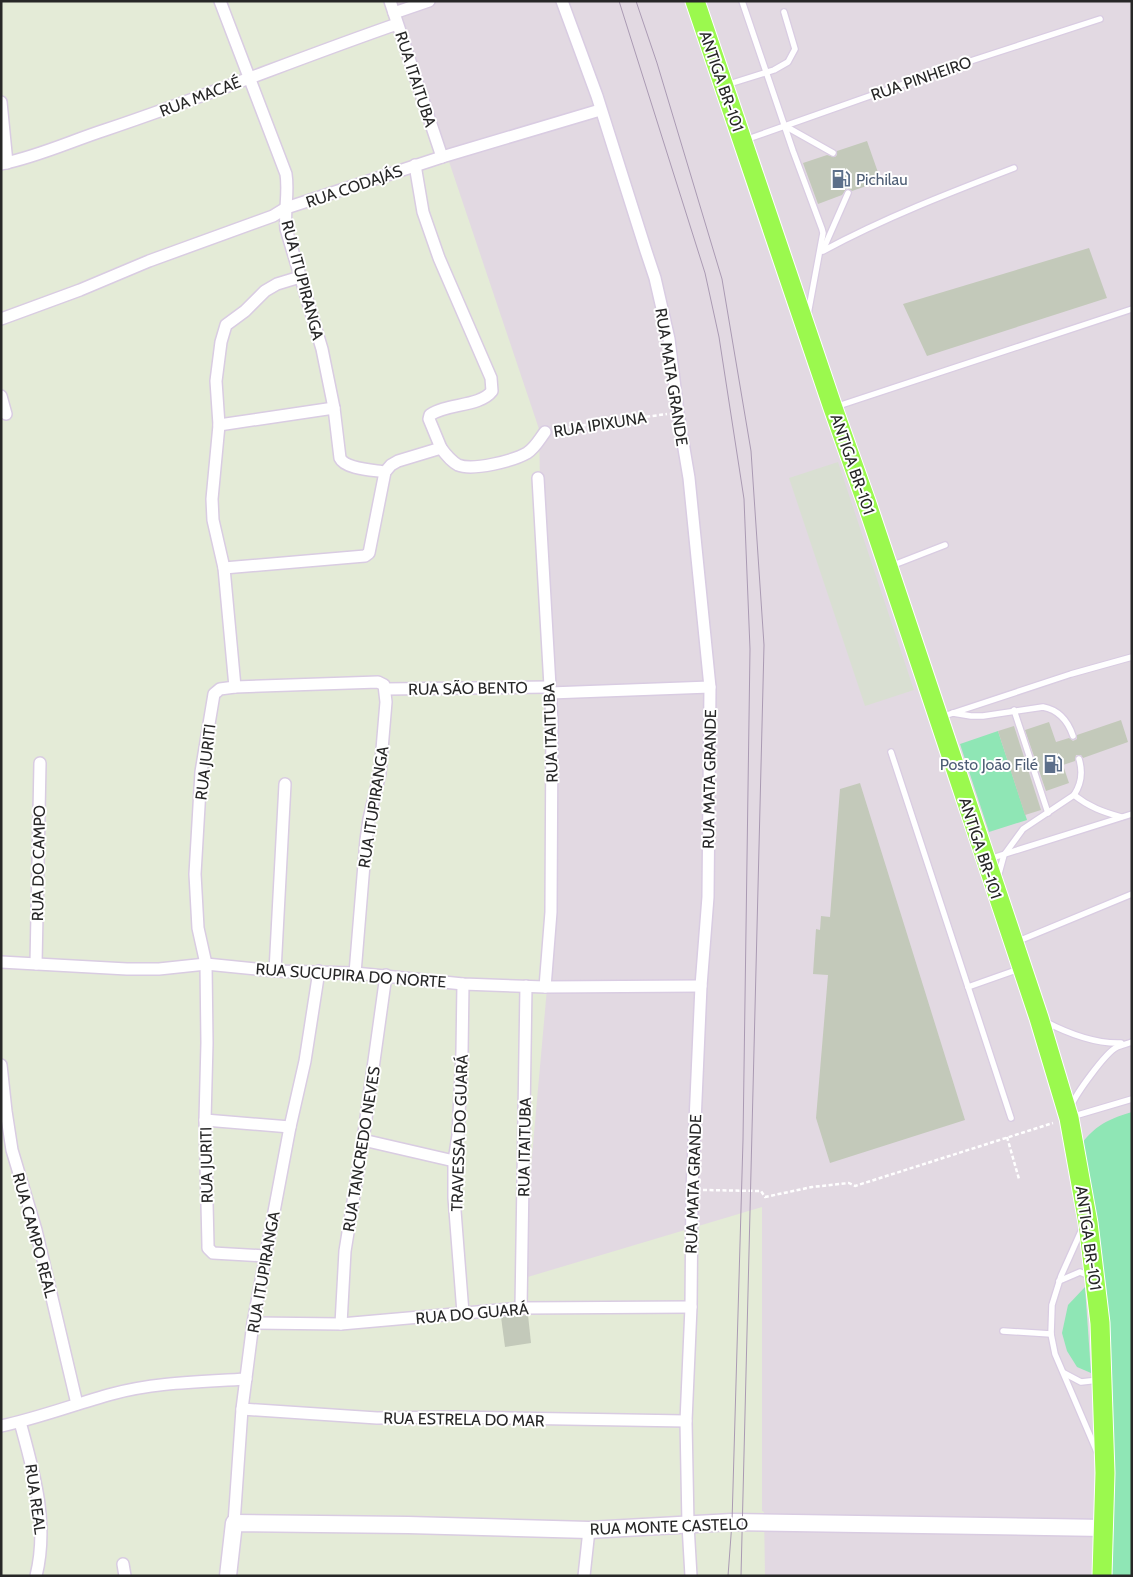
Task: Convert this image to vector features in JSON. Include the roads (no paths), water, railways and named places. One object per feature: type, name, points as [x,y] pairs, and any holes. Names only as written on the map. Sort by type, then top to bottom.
[{"type":"main road","name":"ANTIGA BR-101","points":[[694,1],[888,567],[946,715],[985,860],[1039,1018],[1068,1115],[1087,1218],[1100,1323],[1105,1470],[1102,1576]]},
{"type":"street","name":"RUA ITUPIRANGA","points":[[220,1],[286,174],[288,186],[285,218],[286,229],[322,349],[334,408],[341,460],[345,464],[385,472]]},
{"type":"street","name":"RUA ITAITUBA","points":[[390,1],[442,157]]},
{"type":"street","name":"RUA MACAÉ","points":[[4,163],[139,119],[248,78],[396,19],[429,1]]},
{"type":"street","name":"RUA MATA GRANDE","points":[[562,1],[597,96],[654,278],[668,339],[689,478],[710,686],[708,897],[701,986],[692,1190],[691,1307],[686,1421],[691,1576]]},
{"type":"street","points":[[1,102],[4,163]]},
{"type":"street","name":"RUA CODAJÁS","points":[[1,319],[80,290],[149,261],[273,216],[286,208],[415,165],[600,110]]},
{"type":"street","points":[[224,568],[347,558],[367,554],[370,548],[385,472],[398,461],[441,448],[430,424],[429,419],[432,413],[484,399],[492,391],[487,367],[447,278],[430,234],[423,212],[415,165]]},
{"type":"street","points":[[235,688],[224,568],[214,520],[212,499],[219,425],[216,381],[221,342],[226,325],[245,311],[272,286],[300,277]]},
{"type":"street","points":[[1,396],[6,414]]},
{"type":"street","points":[[219,425],[334,408]]},
{"type":"street","name":"RUA IPIXUNA","points":[[441,448],[450,460],[458,464],[466,467],[478,466],[495,463],[526,453],[538,443],[545,432]]},
{"type":"street","name":"RUA ITAITUBA","points":[[538,478],[553,760],[551,912],[545,987]]},
{"type":"street","name":"RUA SÃO BENTO","points":[[235,688],[378,682],[386,689],[386,702]]},
{"type":"street","name":"RUA SÃO BENTO","points":[[386,689],[550,690],[710,686]]},
{"type":"street","name":"RUA JURITI","points":[[235,688],[220,689],[214,694],[201,772],[195,896],[198,928],[206,964],[206,1235],[208,1248],[213,1253],[265,1256]]},
{"type":"street","name":"RUA ITUPIRANGA","points":[[355,973],[366,840],[380,773],[386,702]]},
{"type":"street","name":"RUA DO CAMPO","points":[[36,964],[40,762]]},
{"type":"street","points":[[275,971],[284,784]]},
{"type":"street","name":"RUA SUCUPIRA DO NORTE","points":[[1,962],[128,969],[159,969],[206,964],[275,971],[319,971],[386,975],[463,984],[545,987],[701,986]]},
{"type":"street","name":"RUA ITUPIRANGA","points":[[228,1576],[234,1523],[242,1408],[253,1324],[290,1127],[306,1061],[319,971]]},
{"type":"street","name":"RUA TANCREDO NEVES","points":[[341,1324],[345,1251],[386,975]]},
{"type":"street","name":"TRAVESSA DO GUARÁ","points":[[463,984],[459,1110],[454,1161],[454,1198],[463,1313]]},
{"type":"street","name":"RUA ITAITUBA","points":[[521,1308],[526,986]]},
{"type":"street","name":"RUA CAMPO REAL","points":[[1,1065],[12,1150],[36,1230],[77,1404]]},
{"type":"street","points":[[205,1120],[290,1127]]},
{"type":"street","points":[[363,1140],[454,1161]]},
{"type":"street","name":"RUA DO GUARÁ","points":[[253,1324],[341,1324],[521,1308],[691,1307]]},
{"type":"street","points":[[1,1426],[113,1394],[161,1384],[246,1379]]},
{"type":"street","name":"RUA ESTRELA DO MAR","points":[[242,1408],[377,1418],[452,1417],[686,1421]]},
{"type":"street","name":"RUA REAL","points":[[20,1422],[41,1511],[42,1543],[36,1576]]},
{"type":"street","name":"RUA MONTE CASTELO","points":[[234,1523],[589,1530],[732,1522],[1104,1528]]},
{"type":"street","points":[[584,1576],[589,1530]]},
{"type":"lane","points":[[742,1],[822,228],[806,325]]},
{"type":"lane","points":[[724,86],[766,73],[788,62],[795,49],[784,12]]},
{"type":"lane","name":"RUA PINHEIRO","points":[[743,140],[949,68],[1100,19]]},
{"type":"lane","points":[[785,126],[833,153]]},
{"type":"lane","points":[[823,251],[874,224],[1014,168]]},
{"type":"lane","points":[[817,263],[848,193]]},
{"type":"lane","points":[[833,408],[1132,309]]},
{"type":"lane","points":[[888,567],[945,545]]},
{"type":"lane","points":[[946,715],[1071,674],[1132,657]]},
{"type":"lane","points":[[946,715],[971,716],[1043,707],[1052,709],[1062,716],[1070,727],[1073,736]]},
{"type":"lane","points":[[1014,710],[1048,813]]},
{"type":"lane","points":[[891,752],[1011,1118]]},
{"type":"lane","points":[[994,888],[1004,854],[1024,829],[1074,795],[1078,789],[1082,769],[1079,759]]},
{"type":"lane","points":[[1074,795],[1100,812],[1122,817]]},
{"type":"lane","points":[[985,860],[1132,814]]},
{"type":"lane","points":[[1013,943],[1132,894]]},
{"type":"lane","points":[[968,987],[1021,968]]},
{"type":"lane","points":[[1039,1018],[1064,1032],[1091,1040],[1114,1044],[1131,1042]]},
{"type":"lane","points":[[1068,1115],[1073,1100],[1109,1054],[1115,1048],[1131,1042]]},
{"type":"lane","points":[[1068,1115],[1132,1099]]},
{"type":"lane","points":[[1087,1218],[1059,1281],[1052,1305],[1051,1334],[1055,1354],[1105,1470]]},
{"type":"lane","points":[[1059,1281],[1080,1272],[1091,1276],[1096,1282]]},
{"type":"lane","points":[[1003,1331],[1051,1334]]},
{"type":"lane","points":[[1064,1373],[1081,1382],[1103,1379]]},
{"type":"tram line","points":[[619,1],[705,273],[719,337],[744,499],[750,649],[743,1140],[732,1522],[728,1576]]},
{"type":"tram line","points":[[636,1],[657,63],[722,279],[751,451],[764,645],[741,1576]]},
{"type":"place","name":"Pichilau","points":[[841,179]]},
{"type":"place","name":"Posto João Filé","points":[[1053,764]]}]
